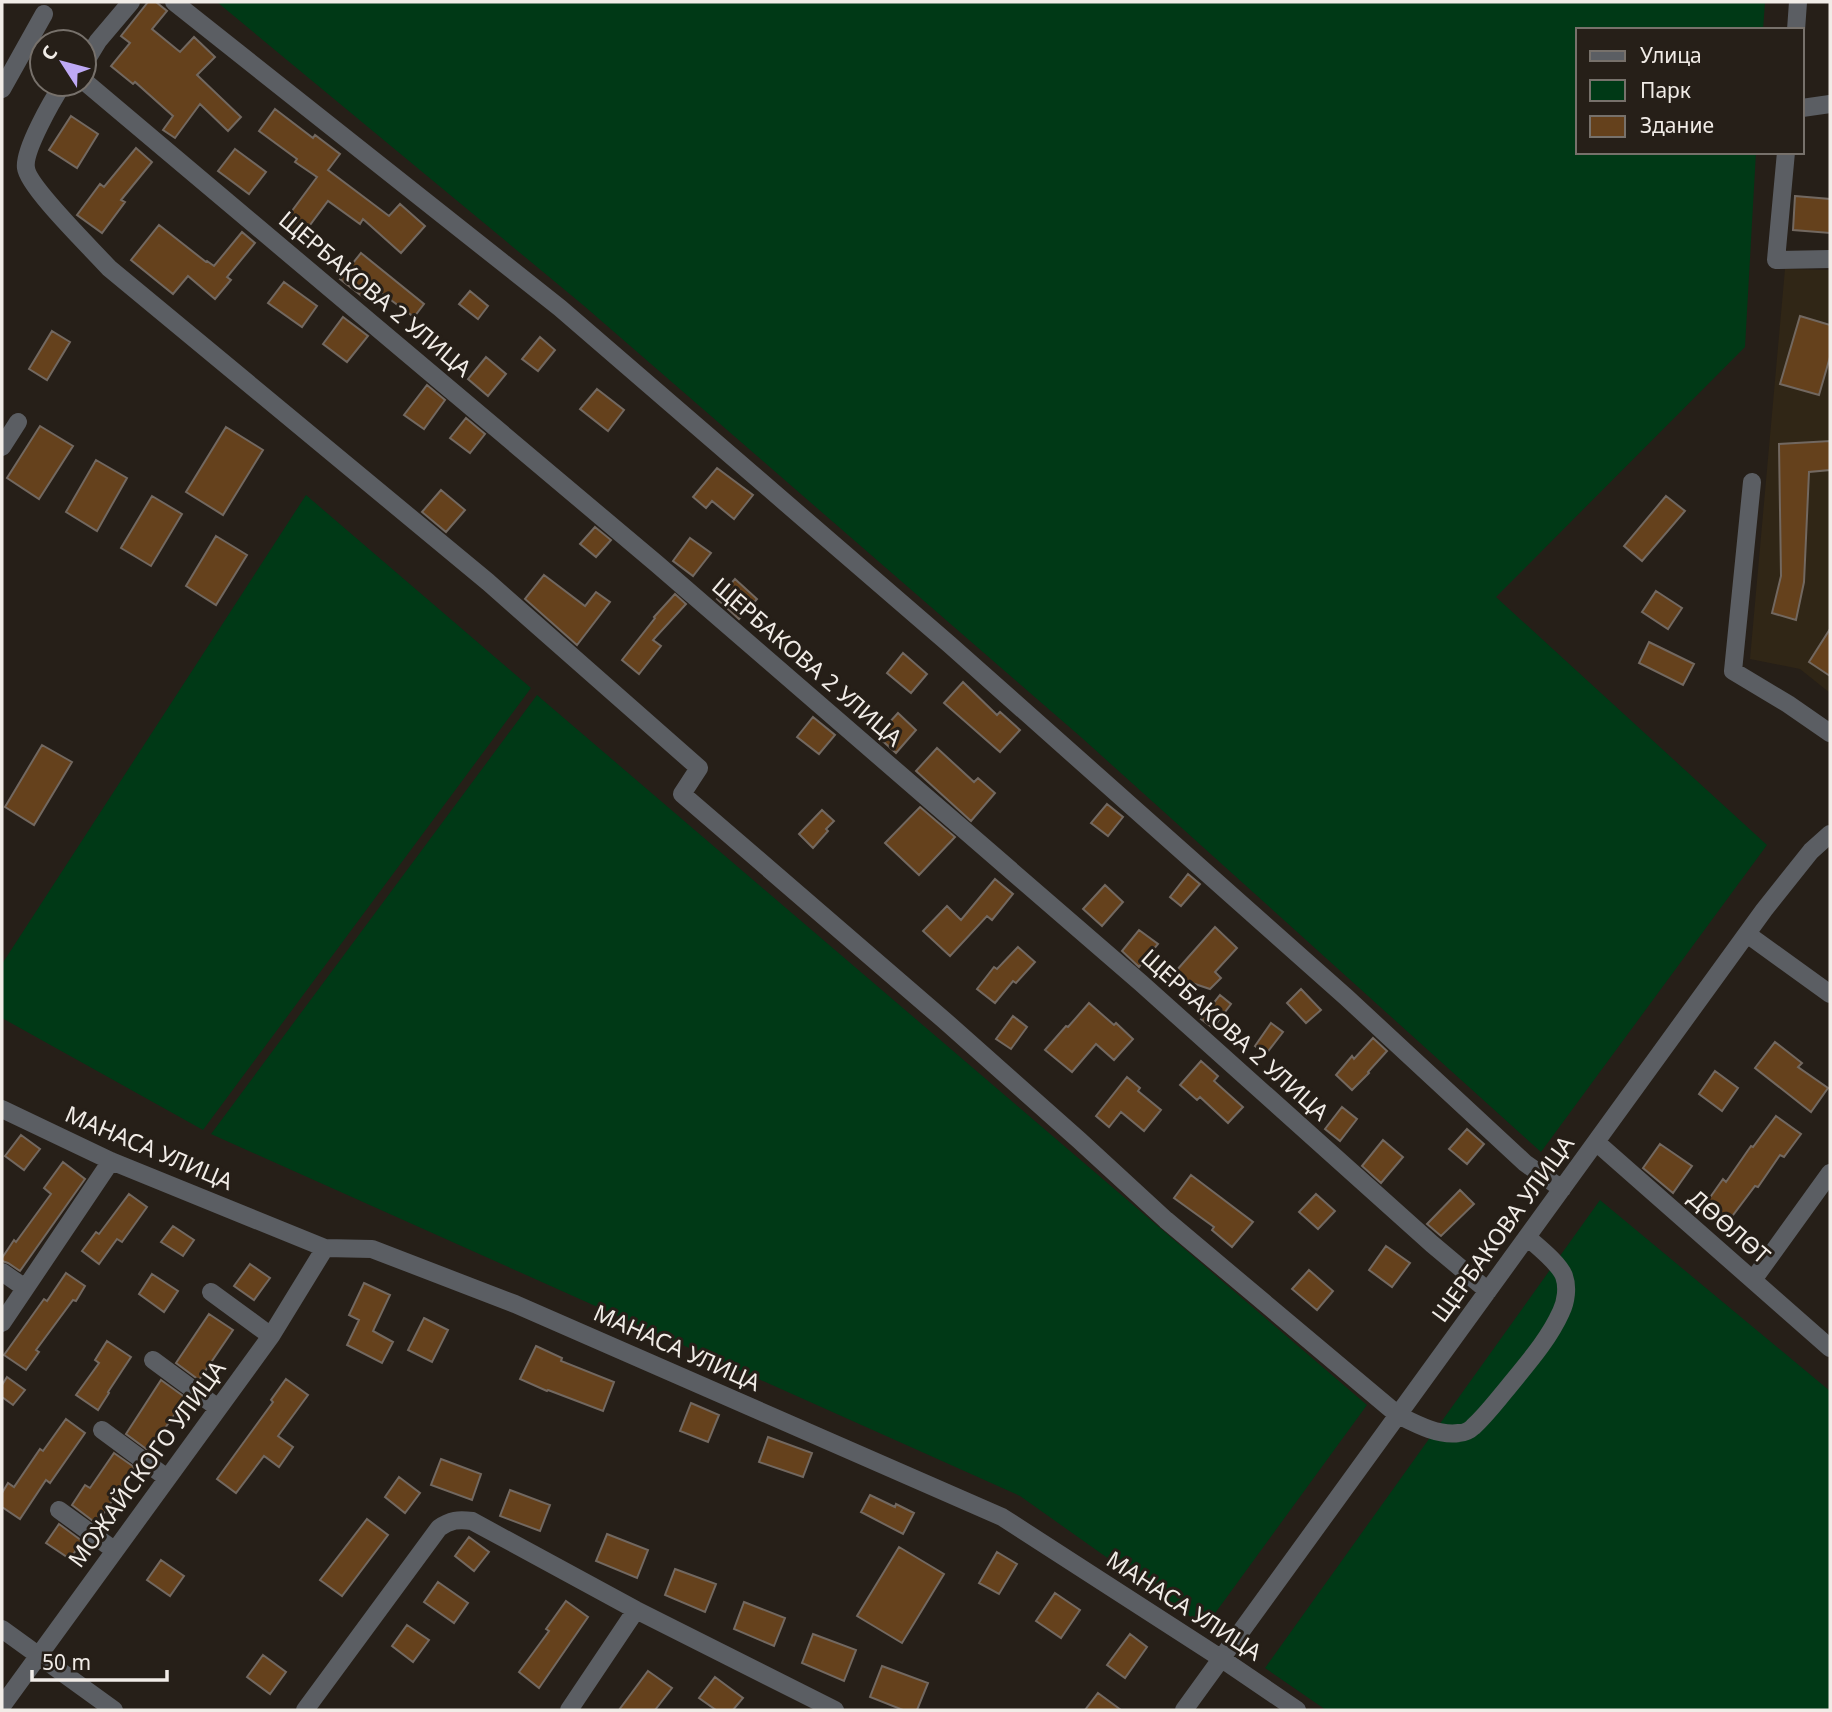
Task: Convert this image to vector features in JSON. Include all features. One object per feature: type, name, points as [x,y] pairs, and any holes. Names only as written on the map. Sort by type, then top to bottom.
[{"type":"street","points":[[98,41],[131,2]]},
{"type":"street","points":[[174,2],[560,308],[949,644],[1346,997],[1525,1163],[1562,1189]]},
{"type":"street","points":[[1796,28],[1798,2]]},
{"type":"street","points":[[2,89],[44,14]]},
{"type":"street","name":"ЩЕРБАКОВА 2 УЛИЦА","points":[[98,93],[657,564],[1141,983],[1488,1291]]},
{"type":"street","points":[[55,98],[33,141],[26,159],[26,170],[57,213],[109,268],[488,582],[699,768],[682,793],[934,1011],[1166,1220],[1398,1415],[1426,1429],[1445,1433],[1459,1433],[1471,1429],[1536,1352],[1561,1313],[1566,1299],[1563,1275],[1527,1237]]},
{"type":"street","points":[[1804,108],[1830,104]]},
{"type":"street","points":[[1786,154],[1776,260],[1830,259]]},
{"type":"street","points":[[2,447],[18,422]]},
{"type":"street","points":[[1752,482],[1733,671],[1830,733]]},
{"type":"street","name":"ЩЕРБАКОВА УЛИЦА","points":[[1184,1710],[1746,934],[1790,875],[1830,834]]},
{"type":"street","points":[[1746,934],[1830,994]]},
{"type":"street","name":"МАНАСА УЛИЦА","points":[[2,1109],[111,1161],[325,1248],[372,1249],[514,1304],[1002,1517],[1297,1710]]},
{"type":"street","name":"ДӨӨЛӨТ","points":[[1596,1142],[1830,1348]]},
{"type":"street","points":[[2,1323],[111,1161]]},
{"type":"street","points":[[1753,1280],[1830,1173]]},
{"type":"street","name":"МОЖАЙСКОГО УЛИЦА","points":[[2,1706],[271,1336],[325,1248]]},
{"type":"street","points":[[2,1272],[25,1288]]},
{"type":"street","points":[[211,1292],[271,1336]]},
{"type":"street","points":[[153,1360],[218,1408]]},
{"type":"street","points":[[102,1430],[167,1478]]},
{"type":"street","points":[[59,1510],[114,1550]]},
{"type":"street","points":[[305,1710],[439,1528],[454,1520],[472,1521],[636,1610],[835,1710]]},
{"type":"street","points":[[569,1710],[636,1610]]},
{"type":"street","points":[[2,1629],[114,1710]]},
{"type":"shaded area","points":[[1785,269],[1830,270],[1830,693],[1800,669],[1750,659]]},
{"type":"green space","points":[[217,2],[1765,2],[1763,28],[1576,28],[1576,154],[1756,154],[1745,347],[1496,597],[1767,845],[1541,1152],[1082,738],[583,305]]},
{"type":"green space","points":[[306,495],[531,688],[203,1130],[2,1018],[2,964]]},
{"type":"green space","points":[[537,695],[1367,1405],[1205,1627],[1020,1496],[211,1134]]},
{"type":"green space","points":[[1600,1200],[1830,1391],[1830,1710],[1326,1710],[1265,1668]]},
{"type":"building","points":[[148,2],[156,2],[167,11],[152,29],[180,52],[194,37],[215,57],[197,75],[241,117],[228,131],[200,104],[175,138],[163,130],[173,116],[135,82],[133,84],[111,66],[130,43],[121,36]]},
{"type":"building","points":[[275,109],[313,138],[315,135],[340,154],[328,170],[389,216],[400,204],[425,226],[401,253],[363,219],[360,224],[328,201],[301,237],[283,223],[317,177],[259,131]]},
{"type":"building","points":[[71,116],[98,134],[77,168],[49,150]]},
{"type":"building","points":[[136,148],[152,162],[121,200],[125,202],[102,233],[77,215],[100,184],[104,187]]},
{"type":"building","points":[[235,149],[266,172],[249,194],[218,171]]},
{"type":"building","points":[[1795,196],[1830,199],[1830,233],[1793,230]]},
{"type":"building","points":[[159,225],[214,266],[242,232],[255,243],[227,277],[231,280],[215,299],[188,276],[173,294],[131,260]]},
{"type":"building","points":[[361,253],[424,304],[414,317],[376,289],[367,300],[340,279]]},
{"type":"building","points":[[284,282],[317,306],[302,327],[268,303]]},
{"type":"building","points":[[470,291],[488,306],[478,319],[459,304]]},
{"type":"building","points":[[1800,316],[1830,325],[1830,357],[1819,395],[1780,384]]},
{"type":"building","points":[[343,317],[368,336],[347,362],[323,344]]},
{"type":"building","points":[[52,331],[70,342],[47,380],[29,369]]},
{"type":"building","points":[[540,337],[555,350],[538,371],[522,359]]},
{"type":"building","points":[[486,357],[506,374],[488,396],[468,379]]},
{"type":"building","points":[[427,385],[445,400],[424,429],[404,415]]},
{"type":"building","points":[[597,389],[624,410],[608,431],[580,409]]},
{"type":"building","points":[[466,418],[485,434],[470,453],[450,438]]},
{"type":"building","points":[[40,426],[73,446],[39,499],[7,478]]},
{"type":"building","points":[[226,427],[263,450],[223,515],[186,492]]},
{"type":"building","points":[[1830,441],[1830,470],[1809,472],[1804,582],[1796,620],[1772,613],[1781,576],[1779,444]]},
{"type":"building","points":[[96,460],[127,478],[97,531],[66,512]]},
{"type":"building","points":[[717,468],[753,495],[734,519],[712,501],[706,508],[693,497]]},
{"type":"building","points":[[441,490],[465,510],[446,532],[422,512]]},
{"type":"building","points":[[152,496],[182,514],[151,566],[121,548]]},
{"type":"building","points":[[1666,496],[1685,511],[1642,561],[1624,546]]},
{"type":"building","points":[[595,527],[611,540],[596,557],[580,544]]},
{"type":"building","points":[[216,536],[247,555],[216,605],[186,586]]},
{"type":"building","points":[[690,538],[711,553],[693,576],[673,561]]},
{"type":"building","points":[[544,575],[585,606],[596,592],[610,602],[577,645],[525,599]]},
{"type":"building","points":[[735,579],[757,599],[739,619],[717,599]]},
{"type":"building","points":[[1656,591],[1682,608],[1668,629],[1642,612]]},
{"type":"building","points":[[675,594],[686,604],[653,640],[661,646],[639,674],[622,660]]},
{"type":"building","points":[[1830,629],[1830,676],[1809,662]]},
{"type":"building","points":[[1649,642],[1694,664],[1683,685],[1639,663]]},
{"type":"building","points":[[903,653],[927,674],[911,693],[887,673]]},
{"type":"building","points":[[963,682],[997,715],[1000,712],[1020,730],[1000,752],[944,703]]},
{"type":"building","points":[[898,713],[916,730],[896,753],[877,736]]},
{"type":"building","points":[[813,717],[835,735],[819,754],[797,737]]},
{"type":"building","points":[[42,745],[72,762],[34,825],[5,807]]},
{"type":"building","points":[[937,748],[974,782],[978,778],[995,793],[971,821],[916,771]]},
{"type":"building","points":[[1107,804],[1123,817],[1108,836],[1091,823]]},
{"type":"building","points":[[920,807],[955,837],[919,875],[885,843]]},
{"type":"building","points":[[822,810],[834,821],[813,848],[799,834]]},
{"type":"building","points":[[1188,874],[1200,884],[1181,906],[1170,897]]},
{"type":"building","points":[[995,879],[1013,894],[992,920],[987,916],[950,956],[923,931],[947,906],[961,920]]},
{"type":"building","points":[[1105,885],[1123,902],[1102,926],[1083,909]]},
{"type":"building","points":[[1215,927],[1237,948],[1215,972],[1221,978],[1210,989],[1189,982],[1176,971]]},
{"type":"building","points":[[1139,930],[1158,944],[1139,967],[1122,951]]},
{"type":"building","points":[[1018,947],[1035,962],[1016,983],[1013,981],[995,1003],[977,989],[994,967],[997,969]]},
{"type":"building","points":[[1301,989],[1321,1010],[1306,1023],[1287,1003]]},
{"type":"building","points":[[1220,995],[1231,1004],[1213,1028],[1201,1019]]},
{"type":"building","points":[[1089,1003],[1133,1039],[1114,1060],[1096,1044],[1072,1072],[1045,1050]]},
{"type":"building","points":[[1013,1016],[1027,1027],[1011,1049],[996,1039]]},
{"type":"building","points":[[1271,1023],[1283,1032],[1266,1054],[1255,1046]]},
{"type":"building","points":[[1373,1038],[1387,1051],[1352,1090],[1336,1075],[1352,1056],[1354,1059]]},
{"type":"building","points":[[1775,1042],[1802,1063],[1798,1067],[1828,1088],[1811,1112],[1755,1068]]},
{"type":"building","points":[[1201,1061],[1218,1076],[1214,1081],[1243,1107],[1228,1123],[1200,1097],[1197,1100],[1180,1085]]},
{"type":"building","points":[[1715,1071],[1738,1088],[1722,1111],[1699,1094]]},
{"type":"building","points":[[1127,1077],[1140,1088],[1138,1091],[1161,1110],[1144,1131],[1121,1112],[1109,1127],[1096,1116]]},
{"type":"building","points":[[1342,1107],[1357,1119],[1340,1141],[1325,1129]]},
{"type":"building","points":[[1776,1116],[1801,1134],[1784,1157],[1780,1155],[1758,1187],[1755,1186],[1727,1223],[1704,1206],[1723,1179],[1726,1182]]},
{"type":"building","points":[[1467,1129],[1484,1144],[1467,1164],[1449,1149]]},
{"type":"building","points":[[21,1135],[40,1149],[24,1170],[5,1156]]},
{"type":"building","points":[[1383,1140],[1403,1157],[1381,1183],[1362,1166]]},
{"type":"building","points":[[1660,1144],[1692,1166],[1673,1193],[1643,1168]]},
{"type":"building","points":[[63,1162],[85,1179],[20,1271],[2,1261],[2,1258],[51,1194],[44,1188]]},
{"type":"building","points":[[1191,1175],[1253,1222],[1232,1247],[1212,1230],[1214,1227],[1174,1198]]},
{"type":"building","points":[[1460,1190],[1474,1204],[1441,1236],[1427,1224]]},
{"type":"building","points":[[129,1194],[147,1207],[122,1242],[117,1239],[99,1264],[82,1251],[96,1232],[99,1234]]},
{"type":"building","points":[[1316,1194],[1335,1211],[1318,1229],[1299,1212]]},
{"type":"building","points":[[173,1226],[194,1240],[183,1256],[161,1242]]},
{"type":"building","points":[[1386,1246],[1410,1263],[1392,1287],[1369,1270]]},
{"type":"building","points":[[250,1264],[270,1278],[254,1300],[234,1286]]},
{"type":"building","points":[[1309,1270],[1333,1291],[1317,1310],[1292,1289]]},
{"type":"building","points":[[66,1273],[85,1286],[36,1350],[39,1352],[26,1370],[4,1355]]},
{"type":"building","points":[[152,1274],[178,1291],[164,1312],[139,1294]]},
{"type":"building","points":[[364,1283],[390,1295],[373,1331],[393,1342],[382,1363],[347,1345],[359,1320],[349,1315]]},
{"type":"building","points":[[209,1314],[233,1330],[199,1380],[176,1363]]},
{"type":"building","points":[[424,1318],[448,1330],[432,1362],[408,1350]]},
{"type":"building","points":[[107,1341],[131,1357],[98,1410],[76,1395],[99,1363],[95,1360]]},
{"type":"building","points":[[536,1346],[562,1358],[561,1361],[614,1382],[603,1411],[520,1379]]},
{"type":"building","points":[[7,1377],[25,1390],[13,1405],[2,1397],[2,1385]]},
{"type":"building","points":[[286,1379],[308,1395],[278,1436],[293,1447],[279,1467],[264,1456],[236,1493],[217,1479],[273,1402],[271,1400]]},
{"type":"building","points":[[161,1380],[186,1398],[149,1451],[126,1434]]},
{"type":"building","points":[[691,1403],[719,1415],[708,1442],[680,1431]]},
{"type":"building","points":[[66,1419],[85,1433],[50,1483],[46,1480],[20,1519],[2,1507],[2,1493],[8,1483],[14,1487],[40,1449],[43,1451]]},
{"type":"building","points":[[768,1437],[812,1453],[803,1477],[759,1462]]},
{"type":"building","points":[[114,1453],[134,1467],[97,1524],[72,1505],[85,1485],[90,1488]]},
{"type":"building","points":[[441,1459],[481,1474],[472,1500],[431,1485]]},
{"type":"building","points":[[399,1477],[420,1493],[405,1513],[385,1497]]},
{"type":"building","points":[[510,1490],[550,1505],[540,1531],[500,1516]]},
{"type":"building","points":[[870,1495],[914,1513],[903,1534],[861,1512]]},
{"type":"building","points":[[367,1519],[388,1535],[342,1596],[320,1580]]},
{"type":"building","points":[[59,1524],[82,1541],[70,1559],[46,1543]]},
{"type":"building","points":[[607,1534],[648,1550],[637,1578],[596,1561]]},
{"type":"building","points":[[469,1537],[489,1552],[474,1571],[455,1556]]},
{"type":"building","points":[[899,1547],[944,1574],[902,1643],[857,1616]]},
{"type":"building","points":[[997,1552],[1017,1564],[999,1594],[979,1583]]},
{"type":"building","points":[[161,1560],[184,1576],[170,1596],[147,1580]]},
{"type":"building","points":[[675,1569],[716,1584],[705,1612],[665,1595]]},
{"type":"building","points":[[438,1582],[468,1603],[454,1623],[424,1602]]},
{"type":"building","points":[[1055,1593],[1080,1610],[1061,1638],[1036,1621]]},
{"type":"building","points":[[566,1601],[588,1617],[539,1688],[519,1672],[549,1631],[546,1629]]},
{"type":"building","points":[[744,1602],[785,1618],[774,1646],[734,1629]]},
{"type":"building","points":[[407,1625],[429,1640],[413,1662],[392,1646]]},
{"type":"building","points":[[813,1634],[856,1650],[844,1681],[802,1663]]},
{"type":"building","points":[[1130,1634],[1147,1647],[1125,1678],[1107,1665]]},
{"type":"building","points":[[263,1655],[286,1672],[270,1694],[247,1677]]},
{"type":"building","points":[[882,1666],[928,1683],[917,1710],[903,1710],[870,1697]]},
{"type":"building","points":[[648,1671],[672,1688],[655,1710],[619,1710]]},
{"type":"building","points":[[715,1677],[743,1698],[733,1710],[716,1710],[699,1698]]},
{"type":"building","points":[[1098,1693],[1121,1710],[1085,1710]]}]
